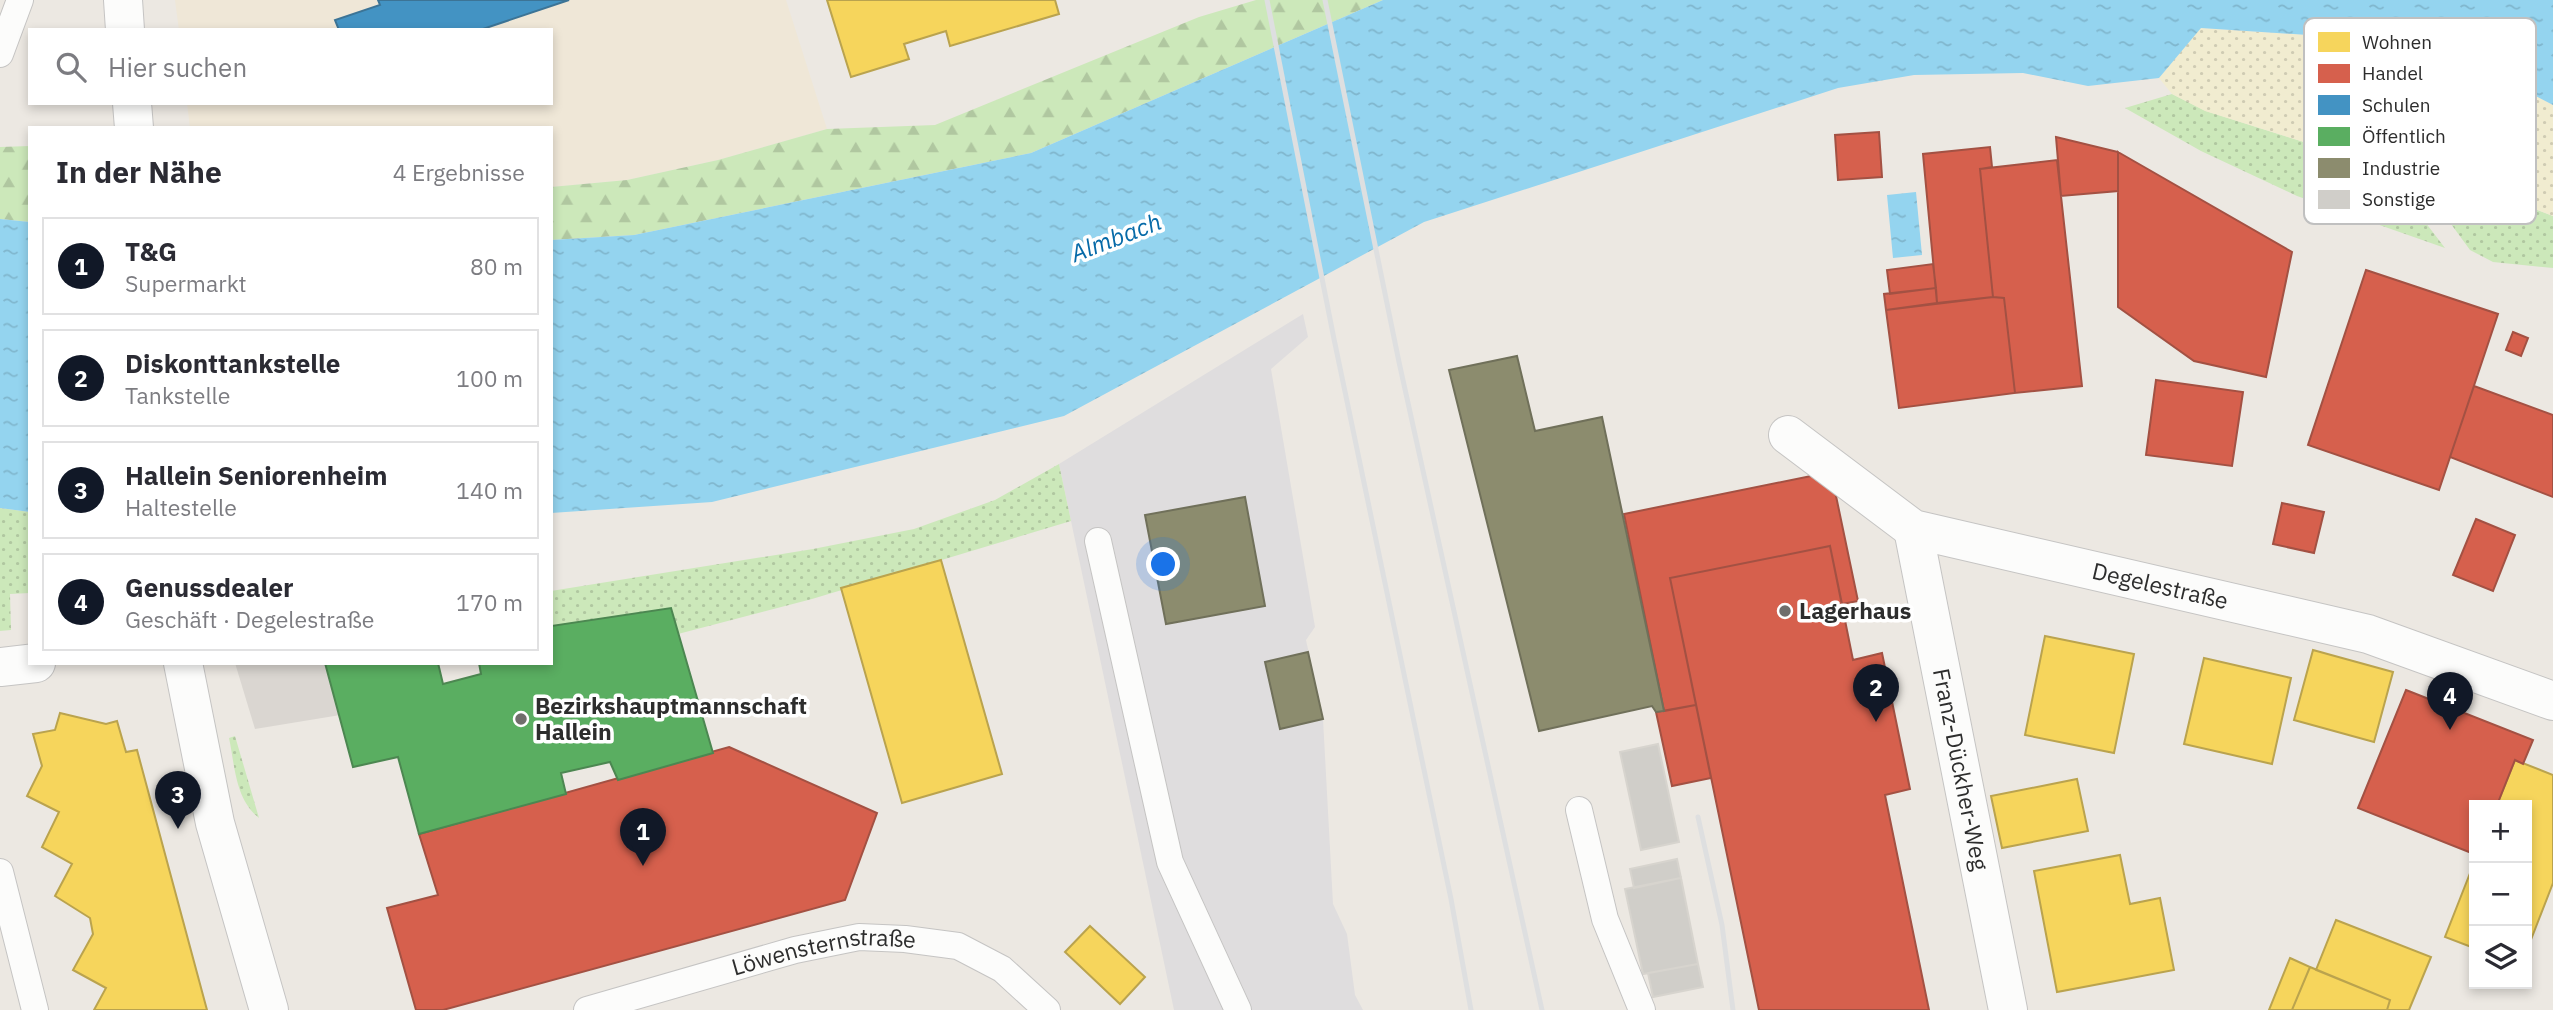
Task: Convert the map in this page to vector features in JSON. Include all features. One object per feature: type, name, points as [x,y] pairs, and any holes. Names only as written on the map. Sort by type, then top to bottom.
[{"type":"street","points":[[122,0],[125,28]]},
{"type":"street","points":[[132,105],[134,126]]},
{"type":"street","name":"Degelestraße","points":[[1788,435],[1913,529],[2368,634],[2553,701]]},
{"type":"street","name":"Franz-Dückher-Weg","points":[[1913,529],[2008,1010]]},
{"type":"street","points":[[0,667],[28,664]]},
{"type":"street","points":[[183,665],[215,823],[269,1010]]},
{"type":"lane","points":[[0,54],[20,0]]},
{"type":"lane","points":[[1098,541],[1170,862],[1238,1010]]},
{"type":"lane","points":[[1579,810],[1605,919],[1642,1010]]},
{"type":"lane","points":[[0,872],[34,1010]]},
{"type":"lane","name":"Löwensternstraße","points":[[587,1010],[795,950],[859,937],[905,939],[958,946],[1002,969],[1048,1010]]},
{"type":"shaded area","points":[[175,0],[786,0],[827,129],[718,160],[627,180],[553,187],[553,126],[190,126],[187,105],[553,105],[553,28],[179,28]]},
{"type":"shaded area","points":[[1303,314],[1308,337],[1271,369],[1315,627],[1306,640],[1323,719],[1333,904],[1347,934],[1355,995],[1363,1010],[1174,1010],[1059,464]]},
{"type":"shaded area","points":[[236,665],[372,665],[383,708],[255,729]]},
{"type":"green space","points":[[1256,0],[1383,0],[1031,153],[634,235],[553,240],[553,187],[627,180],[718,160],[827,129],[935,125],[1199,17]]},
{"type":"green space","points":[[2172,94],[2206,111],[2304,142],[2304,198],[2201,151],[2125,108]]},
{"type":"green space","points":[[28,146],[28,222],[0,219],[0,147]]},
{"type":"green space","points":[[2536,210],[2553,216],[2553,268],[2493,262],[2470,250],[2451,224],[2536,224]]},
{"type":"green space","points":[[2377,224],[2427,224],[2445,248]]},
{"type":"green space","points":[[1059,464],[1071,521],[812,599],[678,634],[670,608],[553,626],[553,591],[813,549],[914,529],[995,500]]},
{"type":"green space","points":[[0,508],[28,512],[28,593],[10,594],[11,630],[0,631]]},
{"type":"green space","points":[[235,736],[259,818],[245,801],[237,781],[229,738]]},
{"type":"sand","points":[[2200,28],[2304,35],[2304,142],[2205,111],[2172,94],[2159,78]]},
{"type":"sand","points":[[2536,96],[2553,105],[2553,216],[2536,210]]},
{"type":"water","name":"Almbach","points":[[1383,0],[2553,0],[2553,105],[2536,96],[2536,18],[2304,18],[2304,35],[2201,28],[2159,78],[2088,86],[2023,73],[1914,75],[1838,88],[1424,222],[1064,416],[712,502],[553,513],[553,240],[634,235],[1031,153]]},
{"type":"water","points":[[1916,192],[1922,255],[1893,258],[1887,195]]},
{"type":"water","points":[[0,219],[28,222],[28,512],[0,508]]},
{"type":"building: Wohnen","points":[[827,0],[1055,0],[1059,14],[950,46],[946,31],[904,44],[909,59],[851,77]]},
{"type":"building: Wohnen","points":[[941,560],[1002,774],[902,803],[841,588]]},
{"type":"building: Wohnen","points":[[2045,636],[2134,654],[2114,753],[2025,735]]},
{"type":"building: Wohnen","points":[[2313,650],[2393,672],[2374,742],[2294,720]]},
{"type":"building: Wohnen","points":[[2204,658],[2291,678],[2272,764],[2184,744]]},
{"type":"building: Wohnen","points":[[60,713],[106,724],[117,721],[126,752],[137,750],[207,1010],[94,1010],[106,988],[73,970],[93,934],[90,918],[55,896],[72,864],[42,847],[59,812],[27,796],[42,766],[33,734],[55,730]]},
{"type":"building: Wohnen","points":[[2515,760],[2553,775],[2553,883],[2532,937],[2532,800],[2499,800]]},
{"type":"building: Wohnen","points":[[2077,779],[2088,831],[2002,848],[1991,796]]},
{"type":"building: Wohnen","points":[[2120,855],[2130,904],[2160,898],[2174,970],[2057,992],[2034,871]]},
{"type":"building: Wohnen","points":[[2469,876],[2469,946],[2445,937]]},
{"type":"building: Wohnen","points":[[2336,920],[2431,957],[2409,1010],[2387,1010],[2390,1000],[2316,970]]},
{"type":"building: Wohnen","points":[[1090,926],[1145,977],[1120,1004],[1065,952]]},
{"type":"building: Wohnen","points":[[2290,958],[2310,967],[2292,1010],[2269,1010]]},
{"type":"building: Wohnen","points":[[2310,967],[2390,1000],[2387,1010],[2292,1010]]},
{"type":"building: Handel","points":[[1879,132],[1882,177],[1838,180],[1835,135]]},
{"type":"building: Handel","points":[[2056,137],[2118,152],[2118,191],[2061,196]]},
{"type":"building: Handel","points":[[1990,147],[1992,167],[1980,169],[1993,297],[1937,303],[1923,154]]},
{"type":"building: Handel","points":[[2118,152],[2292,252],[2266,377],[2194,361],[2118,307]]},
{"type":"building: Handel","points":[[2057,160],[2082,386],[2015,393],[2004,298],[1993,297],[1980,169]]},
{"type":"building: Handel","points":[[1933,264],[1936,288],[1890,294],[1887,270]]},
{"type":"building: Handel","points":[[2366,270],[2498,314],[2439,490],[2308,445]]},
{"type":"building: Handel","points":[[1936,288],[1937,303],[1886,310],[1884,294]]},
{"type":"building: Handel","points":[[1993,297],[2004,298],[2015,393],[1899,408],[1886,310]]},
{"type":"building: Handel","points":[[2513,332],[2528,338],[2521,356],[2506,350]]},
{"type":"building: Handel","points":[[2156,380],[2243,392],[2232,466],[2146,455]]},
{"type":"building: Handel","points":[[2474,386],[2553,415],[2553,497],[2450,457]]},
{"type":"building: Handel","points":[[1831,472],[1858,601],[1842,604],[1830,546],[1670,578],[1696,705],[1664,711],[1624,514]]},
{"type":"building: Handel","points":[[2282,503],[2324,512],[2314,553],[2273,544]]},
{"type":"building: Handel","points":[[2476,519],[2515,535],[2493,591],[2453,575]]},
{"type":"building: Handel","points":[[1830,546],[1853,660],[1882,653],[1910,789],[1885,795],[1929,1010],[1759,1010],[1670,578]]},
{"type":"building: Handel","points":[[2406,690],[2533,740],[2523,764],[2515,760],[2499,800],[2469,800],[2469,852],[2358,808]]},
{"type":"building: Handel","points":[[1696,705],[1711,778],[1672,786],[1656,712]]},
{"type":"building: Handel","points":[[729,747],[877,813],[845,900],[443,1010],[416,1010],[387,908],[438,895],[419,834]]},
{"type":"building: Schulen","points":[[378,0],[569,0],[486,28],[338,28],[335,20],[380,5]]},
{"type":"building: Öffentlich","name":"Bezirkshauptmannschaft Hallein","points":[[671,608],[713,753],[618,780],[610,762],[561,773],[566,794],[419,834],[398,757],[353,767],[326,665],[438,665],[443,684],[481,674],[479,665],[553,665],[553,626]]},
{"type":"building: Industrie","points":[[1517,356],[1535,431],[1602,417],[1664,711],[1656,712],[1652,706],[1539,731],[1449,370]]},
{"type":"building: Industrie","points":[[1245,497],[1265,606],[1166,624],[1145,515]]},
{"type":"building: Industrie","points":[[1308,652],[1323,719],[1280,729],[1265,662]]},
{"type":"building: Sonstige","points":[[1658,744],[1679,842],[1641,850],[1620,752]]},
{"type":"building: Sonstige","points":[[1677,859],[1681,878],[1634,888],[1630,869]]},
{"type":"building: Sonstige","points":[[1681,878],[1698,964],[1643,974],[1625,889]]},
{"type":"building: Sonstige","points":[[1698,964],[1703,987],[1653,997],[1648,973]]},
{"type":"railway","points":[[1267,0],[1334,339],[1451,899],[1471,1010]]},
{"type":"railway","points":[[1325,0],[1399,362],[1542,1010]]},
{"type":"railway","points":[[1698,817],[1722,925],[1733,1010]]},
{"type":"place","name":"Lagerhaus","points":[[1785,611]]},
{"type":"place","name":"Bezirkshauptmannschaft Hallein","points":[[521,719]]},
{"type":"place","name":"Diskonttankstelle","points":[[1876,722]]},
{"type":"place","name":"Genussdealer","points":[[2450,730]]},
{"type":"place","name":"Hallein Seniorenheim","points":[[178,829]]},
{"type":"place","name":"T&G","points":[[643,866]]}]
